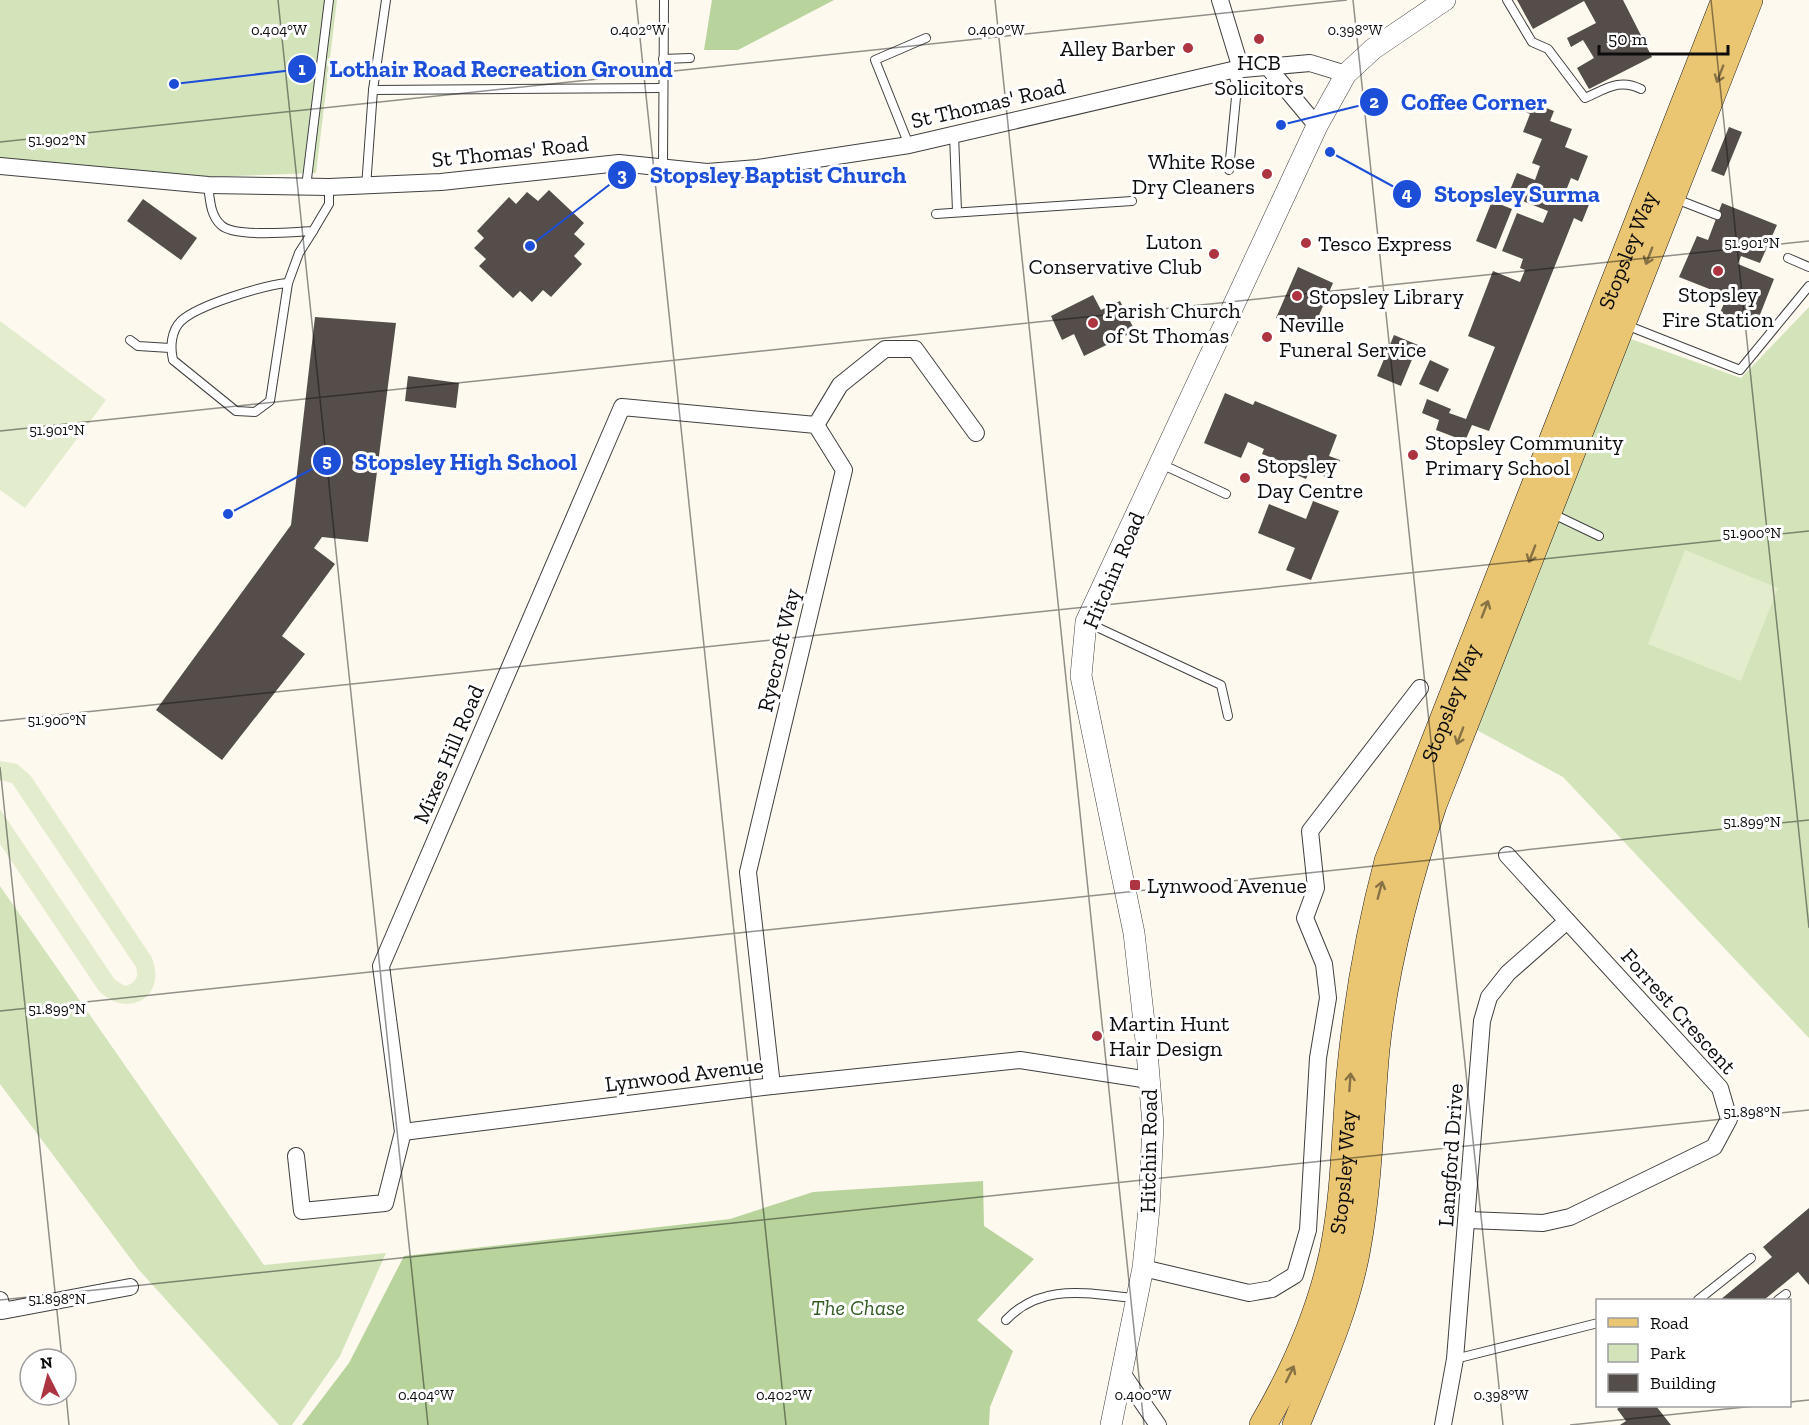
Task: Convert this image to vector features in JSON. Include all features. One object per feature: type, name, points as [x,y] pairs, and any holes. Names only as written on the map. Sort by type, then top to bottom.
[{"type":"main road","name":"Stopsley Way","points":[[1296,1425],[1344,1300],[1357,1250],[1366,1183],[1376,1048],[1388,963],[1410,873],[1433,805],[1622,323],[1661,194],[1725,0]]},
{"type":"main road","name":"Stopsley Way","points":[[1263,1425],[1304,1345],[1332,1254],[1341,1201],[1357,1008],[1373,921],[1388,861],[1661,194],[1749,0]]},
{"type":"street","points":[[1220,0],[1237,69]]},
{"type":"street","name":"Hitchin Road","points":[[1117,1419],[1122,1373],[1143,1268],[1149,1209],[1152,1125],[1134,933],[1082,676],[1086,622],[1317,126],[1347,74],[1373,50],[1445,0]]},
{"type":"street","name":"St Thomas' Road","points":[[0,166],[208,185],[306,187],[366,187],[441,182],[582,165],[619,163],[707,172],[758,168],[909,145],[1237,69],[1310,63],[1347,74]]},
{"type":"street","points":[[1267,66],[1317,126]]},
{"type":"street","points":[[816,425],[840,385],[885,349],[915,349],[975,433]]},
{"type":"street","name":"Mixes Hill Road","points":[[403,1132],[381,966],[622,407],[816,425]]},
{"type":"street","name":"Ryecroft Way","points":[[772,1086],[748,872],[844,470],[816,425]]},
{"type":"street","name":"Stopsley Way","points":[[1143,1268],[1249,1293],[1272,1289],[1295,1275],[1308,1230],[1318,1058],[1328,998],[1324,964],[1305,918],[1316,888],[1310,831],[1420,688]]},
{"type":"street","name":"Forrest Crescent","points":[[1468,1220],[1543,1223],[1569,1217],[1714,1147],[1729,1119],[1720,1088],[1507,855]]},
{"type":"street","name":"Langford Drive","points":[[1443,1425],[1455,1359],[1468,1220],[1482,1021],[1490,997],[1508,974],[1567,921]]},
{"type":"street","name":"Lynwood Avenue","points":[[403,1132],[772,1086],[1020,1060],[1149,1080]]},
{"type":"street","points":[[296,1156],[302,1211],[385,1203],[403,1132]]},
{"type":"street","points":[[0,1300],[2,1311],[130,1287]]},
{"type":"street","points":[[1122,1373],[1158,1425]]},
{"type":"lane","points":[[306,187],[329,0]]},
{"type":"lane","points":[[366,187],[373,90],[386,0]]},
{"type":"lane","points":[[663,166],[664,0]]},
{"type":"lane","points":[[1507,0],[1532,42],[1548,49],[1585,98],[1617,83],[1630,84],[1641,89]]},
{"type":"lane","points":[[909,145],[875,60],[926,38]]},
{"type":"lane","points":[[663,60],[690,58]]},
{"type":"lane","points":[[1229,170],[1238,87],[1237,69]]},
{"type":"lane","points":[[373,90],[663,88]]},
{"type":"lane","points":[[954,135],[957,211]]},
{"type":"lane","points":[[208,185],[210,208],[221,225],[234,232],[313,231]]},
{"type":"lane","points":[[288,282],[272,284],[196,310],[180,322],[170,348],[173,360],[236,411],[255,412],[270,401],[288,282],[299,253],[329,204],[329,187]]},
{"type":"lane","points":[[1661,194],[1717,215]]},
{"type":"lane","points":[[936,214],[1132,201]]},
{"type":"lane","points":[[1788,258],[1809,267]]},
{"type":"lane","points":[[1622,323],[1740,370],[1809,286]]},
{"type":"lane","points":[[130,340],[138,346],[170,348]]},
{"type":"lane","points":[[1160,463],[1227,494]]},
{"type":"lane","points":[[1548,512],[1599,536]]},
{"type":"lane","points":[[1086,622],[1221,685],[1228,716]]},
{"type":"lane","points":[[1699,1299],[1750,1258]]},
{"type":"lane","points":[[1006,1320],[1021,1304],[1062,1292],[1138,1298]]},
{"type":"lane","points":[[1779,1299],[1786,1294]]},
{"type":"lane","points":[[1455,1359],[1596,1324]]},
{"type":"green space","points":[[0,0],[337,0],[316,173],[205,177],[0,161]]},
{"type":"green space","points":[[712,0],[834,0],[738,50],[704,50]]},
{"type":"green space","points":[[1809,307],[1809,1038],[1563,777],[1475,729],[1628,338],[1741,378]]},
{"type":"green space","points":[[0,321],[106,400],[25,508],[0,490]]},
{"type":"green space","points":[[1685,550],[1778,588],[1741,681],[1648,644]]},
{"type":"green space","points":[[0,761],[17,764],[30,775],[152,958],[155,972],[154,984],[142,1000],[132,1004],[122,1004],[110,1000],[99,991],[0,844],[0,809],[115,980],[125,986],[134,981],[137,977],[136,967],[12,783],[0,780]]},
{"type":"green space","points":[[0,886],[264,1265],[386,1253],[340,1356],[292,1425],[279,1425],[139,1270],[0,1084]]},
{"type":"green space","name":"The Chase","points":[[983,1181],[984,1226],[1034,1259],[977,1320],[1013,1351],[990,1407],[989,1425],[302,1425],[349,1363],[404,1256],[730,1219],[813,1192]]},
{"type":"building","points":[[1517,0],[1623,0],[1652,57],[1589,89],[1577,68],[1594,58],[1583,40],[1571,47],[1567,38],[1596,23],[1584,1],[1533,29]]},
{"type":"building","points":[[1528,101],[1554,111],[1550,121],[1572,129],[1565,147],[1588,156],[1578,181],[1571,178],[1565,193],[1590,202],[1582,222],[1574,218],[1489,431],[1472,425],[1465,441],[1436,430],[1439,420],[1422,413],[1427,399],[1451,409],[1449,413],[1466,419],[1495,347],[1468,336],[1493,271],[1520,282],[1525,270],[1520,268],[1523,259],[1502,251],[1517,213],[1543,223],[1548,211],[1508,195],[1517,173],[1535,180],[1540,166],[1532,163],[1542,139],[1523,132],[1530,114],[1524,111]]},
{"type":"building","points":[[1729,127],[1742,132],[1724,176],[1711,171]]},
{"type":"building","points":[[549,190],[584,223],[574,234],[585,244],[574,256],[582,264],[551,297],[543,290],[532,302],[520,291],[513,298],[479,266],[486,259],[474,248],[484,238],[477,231],[509,197],[516,204],[527,192],[538,201]]},
{"type":"building","points":[[143,199],[197,238],[181,260],[127,221]]},
{"type":"building","points":[[1492,201],[1512,209],[1496,249],[1476,241]]},
{"type":"building","name":"Stopsley Fire Station","points":[[1722,203],[1777,225],[1760,263],[1741,256],[1738,264],[1774,279],[1754,330],[1718,318],[1727,296],[1679,277],[1697,236],[1708,240]]},
{"type":"building","points":[[1298,267],[1333,283],[1313,329],[1302,325],[1301,329],[1276,318]]},
{"type":"building","name":"Parish Church of St Thomas","points":[[1093,295],[1101,310],[1120,301],[1135,331],[1084,356],[1074,334],[1062,340],[1051,316]]},
{"type":"building","points":[[315,317],[396,323],[368,542],[322,537],[314,548],[335,564],[282,636],[305,654],[222,760],[156,710],[291,525]]},
{"type":"building","points":[[1394,335],[1418,345],[1401,386],[1377,376]]},
{"type":"building","points":[[1430,360],[1449,369],[1438,392],[1419,384]]},
{"type":"building","points":[[408,376],[459,383],[456,408],[405,401]]},
{"type":"building","points":[[1225,393],[1253,405],[1255,401],[1337,435],[1329,456],[1340,460],[1332,480],[1310,470],[1306,479],[1283,469],[1286,463],[1262,454],[1264,449],[1248,442],[1241,458],[1204,443]]},
{"type":"building","points":[[1313,501],[1339,511],[1311,580],[1286,570],[1295,548],[1258,533],[1269,504],[1306,519]]},
{"type":"building","points":[[1809,1208],[1809,1285],[1798,1272],[1765,1299],[1721,1299],[1772,1257],[1763,1247]]},
{"type":"building","points":[[1620,1407],[1657,1407],[1671,1425],[1620,1425],[1626,1421],[1617,1409]]},
{"type":"place","name":"HCB Solicitors","points":[[1259,39]]},
{"type":"place","name":"Alley Barber","points":[[1188,48]]},
{"type":"place","name":"Lothair Road Recreation Ground","points":[[174,84]]},
{"type":"place","name":"Coffee Corner","points":[[1281,125]]},
{"type":"place","name":"Stopsley Surma","points":[[1330,152]]},
{"type":"place","name":"White Rose Dry Cleaners","points":[[1267,174]]},
{"type":"place","name":"Tesco Express","points":[[1306,243]]},
{"type":"place","name":"Stopsley Baptist Church","points":[[530,246]]},
{"type":"place","name":"Luton Conservative Club","points":[[1214,254]]},
{"type":"place","name":"Stopsley Fire Station","points":[[1718,271]]},
{"type":"place","name":"Stopsley Library","points":[[1297,296]]},
{"type":"place","name":"Parish Church of St Thomas","points":[[1093,323]]},
{"type":"place","name":"Neville Funeral Service","points":[[1267,337]]},
{"type":"place","name":"Stopsley Community Primary School","points":[[1413,455]]},
{"type":"place","name":"Stopsley Day Centre","points":[[1245,478]]},
{"type":"place","name":"Stopsley High School","points":[[228,514]]},
{"type":"place","name":"Lynwood Avenue","points":[[1135,885]]},
{"type":"place","name":"Martin Hunt Hair Design","points":[[1097,1036]]}]
